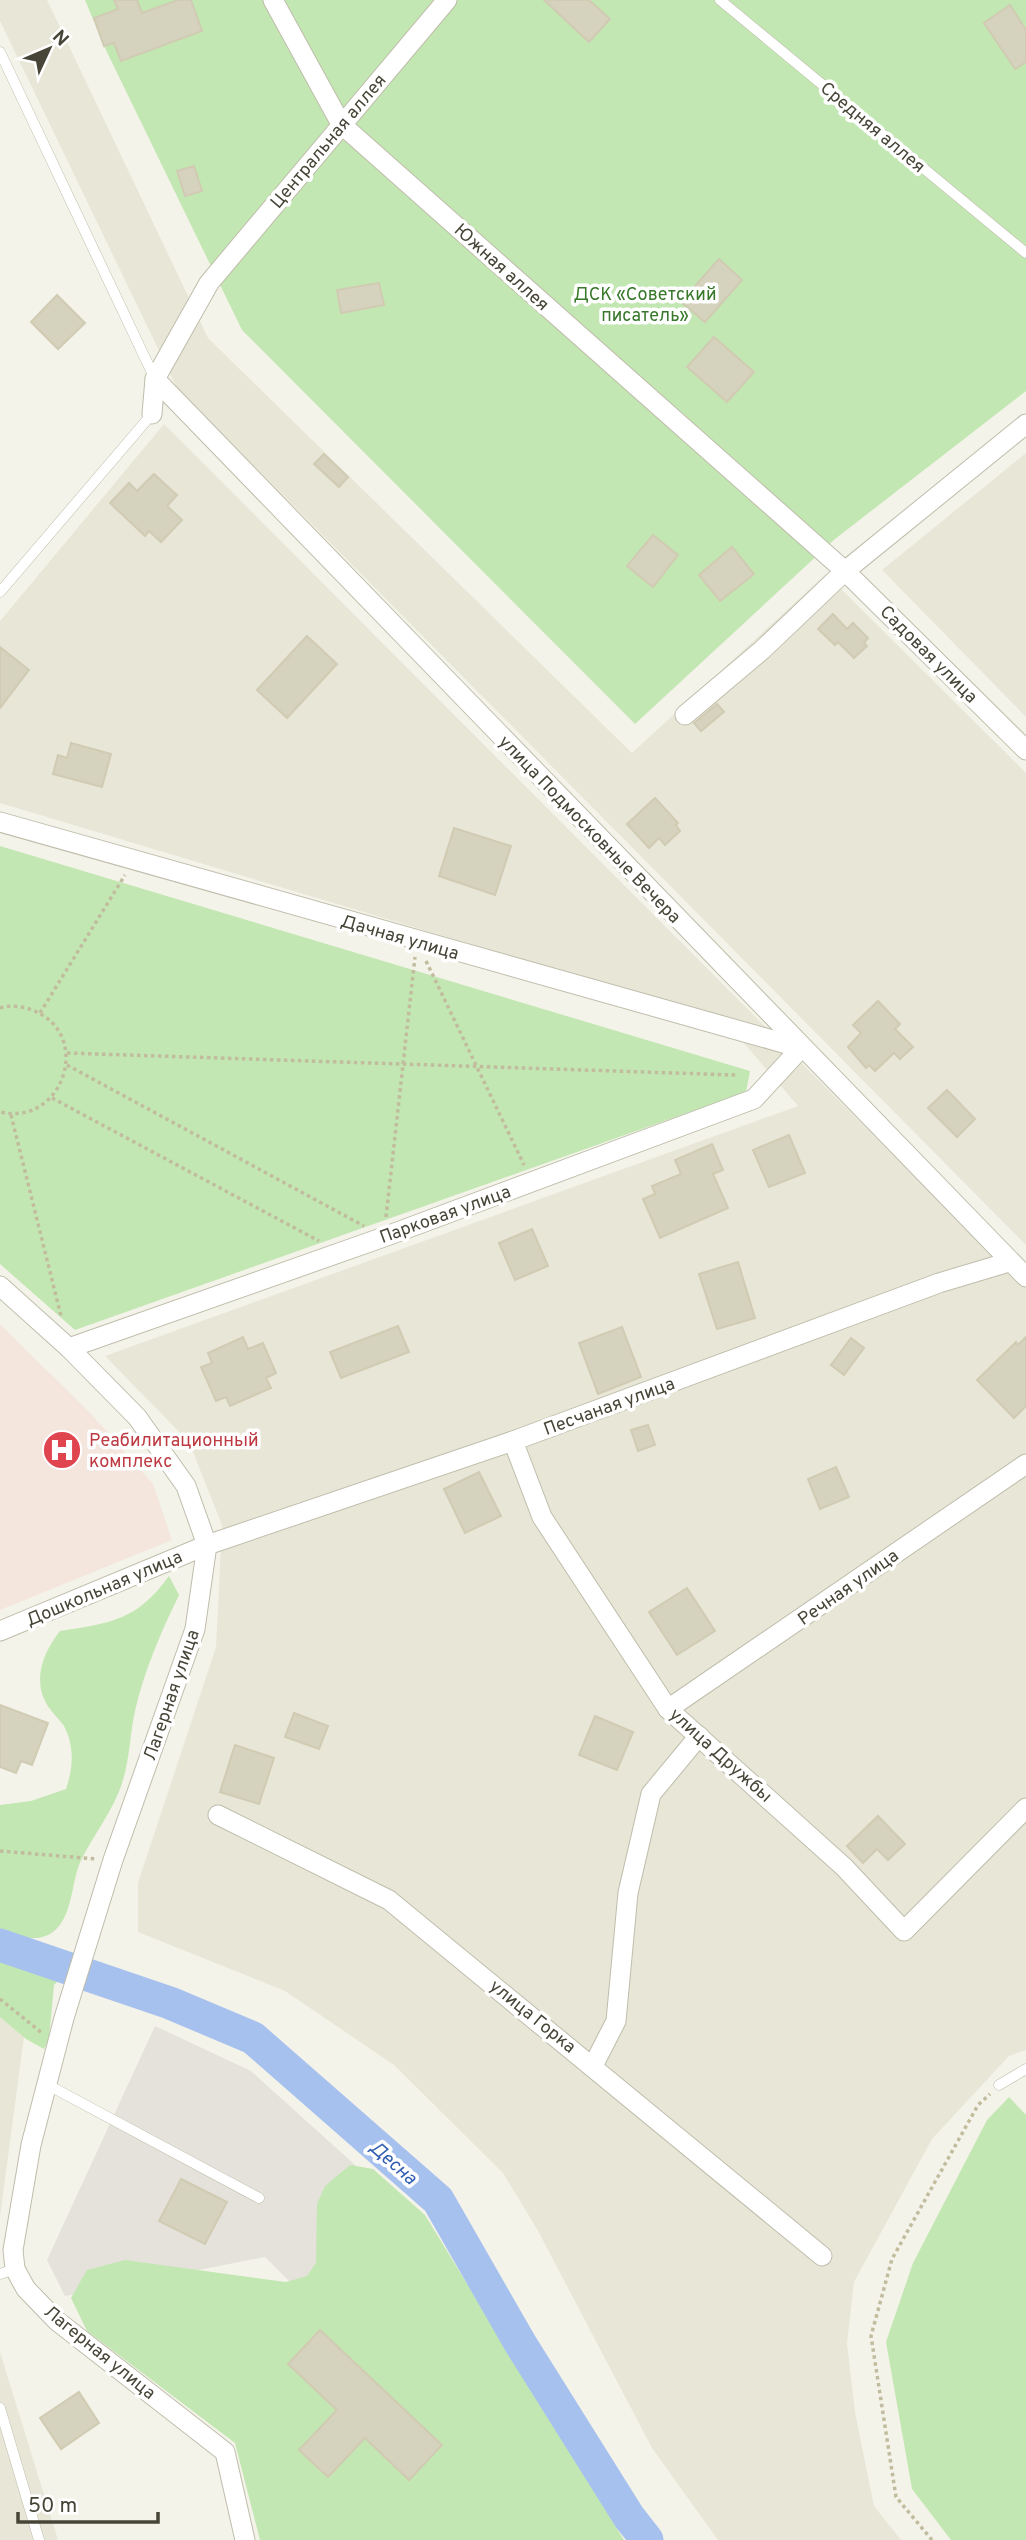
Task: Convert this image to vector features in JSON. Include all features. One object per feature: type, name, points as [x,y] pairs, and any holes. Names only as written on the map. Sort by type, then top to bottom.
[{"type":"street","name":"Южная аллея","points":[[273,0],[341,124],[839,565]]},
{"type":"street","name":"Центральная аллея","points":[[155,379],[209,284],[447,0]]},
{"type":"street","points":[[152,414],[155,379]]},
{"type":"street","name":"улица Подмосковные Вечера","points":[[155,379],[800,1048],[1026,1278]]},
{"type":"street","points":[[685,715],[762,650],[839,565],[1026,424]]},
{"type":"street","name":"Садовая улица","points":[[839,565],[1026,750]]},
{"type":"street","name":"Дачная улица","points":[[0,822],[417,942],[800,1048]]},
{"type":"street","name":"Парковая улица","points":[[69,1348],[533,1183],[754,1099],[800,1048]]},
{"type":"street","name":"Песчаная улица","points":[[207,1545],[513,1441],[939,1283],[1009,1262]]},
{"type":"street","name":"Лагерная улица","points":[[0,1286],[69,1348],[144,1427],[186,1486],[207,1545],[195,1629],[113,1860],[64,2018],[31,2145],[8,2272],[57,2322],[225,2452],[245,2540]]},
{"type":"street","name":"улица Дружбы","points":[[513,1441],[542,1517],[668,1709],[844,1867],[904,1931],[1026,1808]]},
{"type":"street","name":"Речная улица","points":[[668,1709],[1026,1464]]},
{"type":"street","name":"Дошкольная улица","points":[[0,1631],[207,1545]]},
{"type":"street","points":[[593,2066],[616,2021],[628,1893],[651,1794],[699,1737]]},
{"type":"street","name":"улица Горка","points":[[218,1815],[389,1900],[822,2256]]},
{"type":"lane","name":"Средняя аллея","points":[[720,0],[1026,253]]},
{"type":"lane","points":[[0,52],[155,379]]},
{"type":"lane","points":[[0,592],[152,414]]},
{"type":"lane","points":[[999,2085],[1026,2069]]},
{"type":"lane","points":[[47,2085],[259,2198]]},
{"type":"lane","points":[[0,2408],[39,2540]]},
{"type":"path","points":[[40,1013],[134,861]]},
{"type":"path","points":[[68,1065],[384,1237],[417,942]]},
{"type":"path","points":[[417,942],[533,1183]]},
{"type":"path","points":[[0,1008],[23,1007],[40,1013],[53,1023],[62,1037],[68,1065],[63,1083],[52,1098],[33,1111],[11,1115],[0,1112]]},
{"type":"path","points":[[67,1053],[736,1075]]},
{"type":"path","points":[[52,1098],[339,1251]]},
{"type":"path","points":[[11,1115],[69,1348]]},
{"type":"path","points":[[0,1851],[113,1860]]},
{"type":"path","points":[[0,1999],[59,2043]]},
{"type":"path","points":[[932,2540],[896,2497],[871,2336],[892,2259],[978,2105],[999,2085]]},
{"type":"shaded area","points":[[0,0],[47,0],[208,338],[632,753],[826,574],[1026,773],[1026,1245],[177,388],[0,21]]},
{"type":"shaded area","points":[[164,424],[1026,1288],[1026,2050],[1009,2056],[932,2139],[854,2282],[847,2343],[855,2412],[874,2506],[901,2540],[718,2540],[652,2448],[537,2229],[503,2173],[394,2065],[285,1991],[138,1932],[138,1883],[216,1647],[222,1525],[189,1442],[105,1356],[798,1106],[724,1020],[0,803],[0,621]]},
{"type":"shaded area","points":[[1026,453],[1026,717],[882,570]]},
{"type":"shaded area","name":"Реабилитационный комплекс","points":[[0,1324],[93,1416],[153,1484],[172,1540],[0,1610]]},
{"type":"shaded area","points":[[0,2017],[24,2037],[0,2217]]},
{"type":"shaded area","points":[[155,2026],[251,2071],[416,2220],[472,2464],[265,2257],[65,2296],[47,2260]]},
{"type":"shaded area","points":[[0,2352],[58,2540],[0,2540]]},
{"type":"green space","name":"ДСК «Советский писатель»","points":[[85,0],[1026,0],[1026,391],[835,539],[635,724],[242,330],[104,46]]},
{"type":"green space","points":[[0,846],[750,1071],[746,1092],[75,1330],[0,1264]]},
{"type":"green space","points":[[169,1576],[179,1595],[143,1681],[123,1780],[114,1802],[79,1865],[63,1920],[53,1932],[39,1938],[23,1938],[0,1931],[0,1805],[31,1801],[66,1789],[70,1773],[72,1758],[68,1734],[44,1699],[41,1689],[41,1669],[48,1649],[60,1631],[109,1622],[134,1611],[157,1591]]},
{"type":"green space","points":[[0,1956],[59,1980],[54,1985],[49,2039],[44,2049],[26,2039],[0,2017]]},
{"type":"green space","points":[[1009,2097],[1026,2115],[1026,2540],[951,2540],[912,2489],[886,2342],[913,2263],[987,2120]]},
{"type":"green space","points":[[350,2165],[373,2169],[425,2215],[624,2540],[260,2540],[235,2443],[87,2331],[71,2298],[87,2270],[125,2260],[286,2282],[307,2276],[316,2263],[317,2204],[325,2186]]},
{"type":"building","points":[[114,0],[137,0],[142,13],[178,0],[191,0],[202,31],[121,61],[114,43],[104,46],[94,18],[118,9]]},
{"type":"building","points":[[544,0],[589,0],[610,19],[589,42]]},
{"type":"building","points":[[1010,5],[1026,30],[1026,62],[1015,69],[984,23]]},
{"type":"building","points":[[194,166],[202,191],[185,196],[177,171]]},
{"type":"building","points":[[719,259],[742,280],[705,322],[681,302]]},
{"type":"building","points":[[379,283],[384,305],[341,313],[337,290]]},
{"type":"building","points":[[57,295],[85,323],[58,349],[31,322]]},
{"type":"building","points":[[714,337],[754,372],[727,402],[687,367]]},
{"type":"building","points":[[324,454],[348,477],[339,487],[314,464]]},
{"type":"building","points":[[154,474],[177,495],[167,506],[182,520],[161,542],[149,531],[145,536],[110,503],[129,483],[137,491]]},
{"type":"building","points":[[653,535],[678,555],[653,587],[627,566]]},
{"type":"building","points":[[732,547],[754,574],[720,601],[699,575]]},
{"type":"building","points":[[833,614],[847,629],[853,623],[868,638],[864,643],[867,646],[854,658],[838,642],[835,645],[818,629]]},
{"type":"building","points":[[307,636],[337,664],[287,718],[257,690]]},
{"type":"building","points":[[0,647],[29,670],[0,708]]},
{"type":"building","points":[[717,704],[724,712],[701,731],[694,723]]},
{"type":"building","points":[[71,743],[111,754],[102,787],[53,774],[58,755],[67,758]]},
{"type":"building","points":[[655,798],[678,823],[676,825],[680,831],[665,845],[659,838],[649,848],[627,824]]},
{"type":"building","points":[[454,828],[511,846],[495,895],[439,876]]},
{"type":"building","points":[[878,1001],[900,1024],[895,1029],[913,1047],[900,1059],[894,1053],[875,1071],[869,1065],[866,1068],[848,1047],[861,1033],[853,1025]]},
{"type":"building","points":[[947,1090],[975,1119],[957,1137],[928,1108]]},
{"type":"building","points":[[789,1135],[805,1173],[769,1187],[753,1150]]},
{"type":"building","points":[[712,1144],[723,1170],[713,1174],[728,1208],[660,1238],[643,1199],[655,1194],[652,1186],[681,1174],[675,1160]]},
{"type":"building","points":[[532,1229],[548,1266],[515,1280],[499,1243]]},
{"type":"building","points":[[738,1262],[755,1318],[717,1329],[699,1274]]},
{"type":"building","points":[[398,1326],[409,1352],[341,1378],[330,1352]]},
{"type":"building","points":[[622,1327],[641,1377],[598,1394],[579,1343]]},
{"type":"building","points":[[243,1337],[248,1349],[263,1343],[276,1373],[266,1378],[271,1388],[230,1406],[226,1397],[216,1401],[201,1367],[212,1363],[208,1353]]},
{"type":"building","points":[[1026,1337],[1026,1406],[1014,1418],[977,1380],[1016,1342],[1018,1345]]},
{"type":"building","points":[[851,1338],[864,1348],[844,1375],[831,1365]]},
{"type":"building","points":[[648,1425],[655,1445],[638,1451],[631,1430]]},
{"type":"building","points":[[836,1467],[849,1497],[820,1509],[808,1479]]},
{"type":"building","points":[[479,1472],[501,1516],[465,1533],[444,1489]]},
{"type":"building","points":[[687,1588],[715,1631],[677,1655],[649,1612]]},
{"type":"building","points":[[0,1705],[48,1723],[32,1765],[21,1761],[16,1773],[0,1767]]},
{"type":"building","points":[[294,1713],[328,1726],[319,1749],[285,1737]]},
{"type":"building","points":[[595,1716],[633,1732],[617,1770],[579,1755]]},
{"type":"building","points":[[235,1745],[274,1758],[259,1804],[220,1792]]},
{"type":"building","points":[[878,1816],[905,1844],[888,1860],[877,1849],[863,1863],[847,1846]]},
{"type":"building","points":[[181,2179],[227,2202],[205,2244],[159,2221]]},
{"type":"building","points":[[320,2330],[442,2445],[409,2480],[365,2438],[328,2477],[299,2450],[337,2410],[288,2364]]},
{"type":"building","points":[[79,2392],[99,2423],[61,2449],[40,2418]]},
{"type":"waterway","name":"Десна","points":[[0,1945],[170,2003],[253,2038],[438,2200],[520,2343],[629,2517],[647,2540]]},
{"type":"place","name":"Реабилитационный комплекс","points":[[62,1450]]}]
